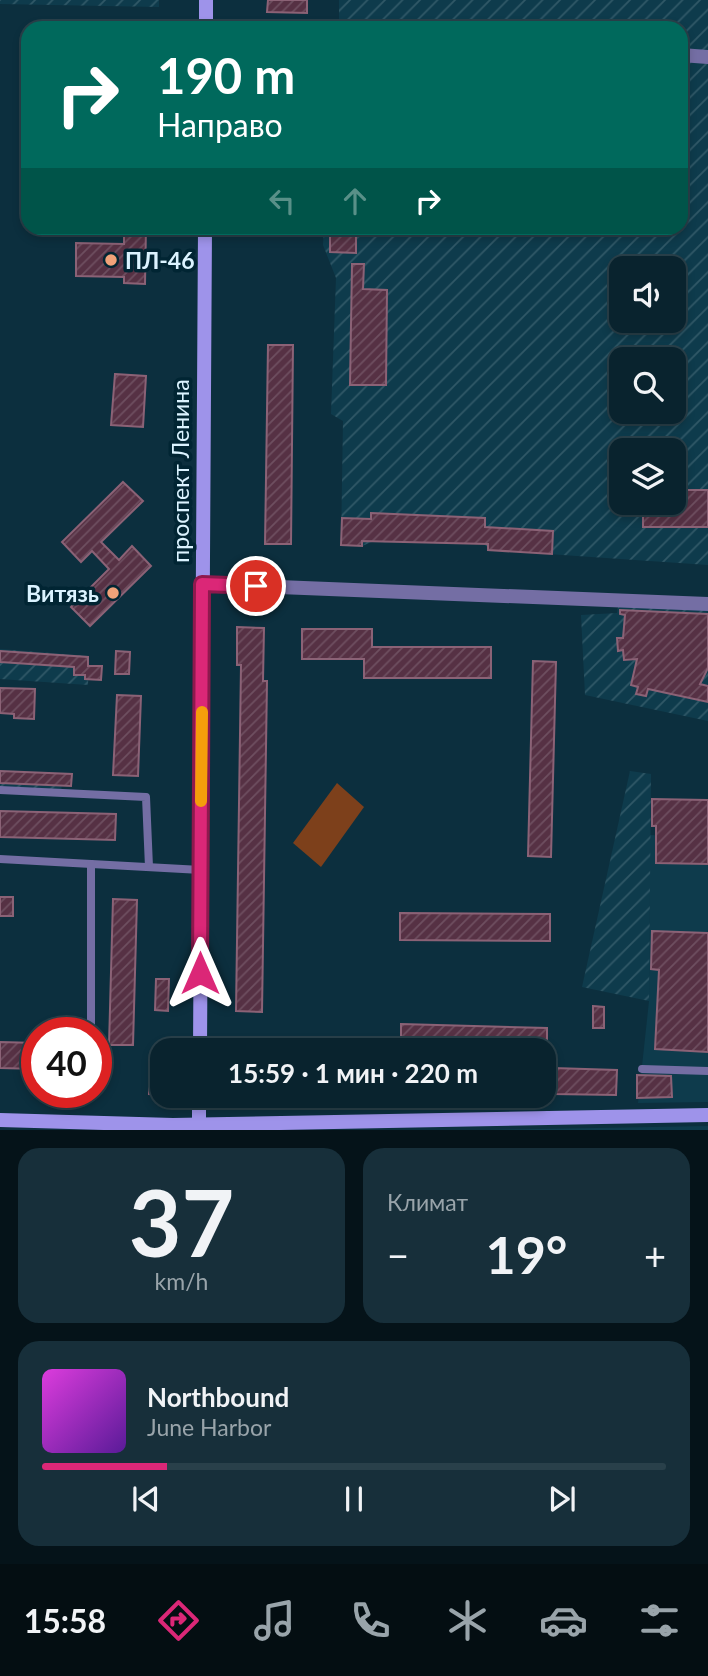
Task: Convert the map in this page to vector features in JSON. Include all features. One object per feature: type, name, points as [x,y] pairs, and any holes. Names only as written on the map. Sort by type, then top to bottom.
[{"type":"street","points":[[206,0],[206,21]]},
{"type":"street","points":[[688,56],[708,57]]},
{"type":"street","name":"проспект Ленина","points":[[200,1038],[205,235]]},
{"type":"street","points":[[202,584],[708,604]]},
{"type":"street","points":[[199,1108],[199,1127]]},
{"type":"street","points":[[0,1120],[199,1127],[708,1115]]},
{"type":"lane","points":[[0,790],[146,797],[149,867]]},
{"type":"lane","points":[[0,859],[201,870]]},
{"type":"lane","points":[[91,864],[91,1017]]},
{"type":"lane","points":[[642,1069],[708,1070]]},
{"type":"shaded area","points":[[0,0],[159,0],[159,7],[0,4]]},
{"type":"shaded area","points":[[339,0],[708,0],[708,565],[488,550],[483,544],[372,542],[362,546],[341,545],[343,421],[331,414],[336,278],[323,245],[324,235],[688,235],[688,21],[339,21]]},
{"type":"shaded area","points":[[620,596],[708,603],[708,721],[585,695],[581,615],[617,613]]},
{"type":"shaded area","points":[[0,649],[89,656],[88,685],[0,679]]},
{"type":"shaded area","points":[[0,771],[62,776],[61,795],[0,792]]},
{"type":"shaded area","points":[[630,771],[651,774],[649,1001],[582,987]]},
{"type":"shaded area","points":[[337,783],[364,807],[321,867],[293,843]]},
{"type":"shaded area","points":[[650,835],[708,837],[708,1102],[638,1103],[649,1001]]},
{"type":"shaded area","points":[[708,1126],[708,1130],[484,1130]]},
{"type":"building","points":[[268,0],[307,0],[307,13],[267,12]]},
{"type":"building","name":"ПЛ-46","points":[[124,235],[146,235],[145,284],[124,283],[124,277],[76,276],[76,243],[124,244]]},
{"type":"building","points":[[330,235],[356,235],[356,253],[330,252]]},
{"type":"building","points":[[352,264],[364,264],[363,289],[387,290],[386,385],[350,385]]},
{"type":"building","points":[[268,345],[293,345],[291,544],[265,544]]},
{"type":"building","points":[[115,374],[146,376],[143,427],[111,425]]},
{"type":"building","points":[[123,482],[143,501],[101,542],[119,560],[132,546],[151,566],[90,626],[71,607],[109,569],[92,551],[81,562],[62,542]]},
{"type":"building","points":[[686,490],[708,490],[708,527],[643,527],[643,515],[686,515]]},
{"type":"building","points":[[371,513],[485,518],[485,527],[553,531],[552,554],[488,550],[488,544],[362,541],[362,546],[341,545],[342,518],[371,519]]},
{"type":"building","points":[[620,610],[708,614],[708,668],[700,684],[708,686],[708,702],[648,689],[646,696],[636,694],[638,687],[631,685],[637,659],[624,660],[623,650],[618,651],[617,638],[623,638],[625,615],[620,614]]},
{"type":"building","points":[[237,627],[264,628],[263,681],[267,681],[262,1012],[236,1011],[241,665],[237,665]]},
{"type":"building","points":[[302,629],[372,629],[372,647],[491,647],[491,678],[364,678],[364,659],[302,659]]},
{"type":"building","points":[[0,651],[88,657],[88,666],[102,666],[101,680],[74,675],[74,667],[0,662]]},
{"type":"building","points":[[116,651],[130,652],[129,674],[115,674]]},
{"type":"building","points":[[533,661],[556,662],[551,857],[528,856]]},
{"type":"building","points":[[0,688],[35,689],[34,719],[14,718],[14,714],[0,713]]},
{"type":"building","points":[[117,695],[141,696],[138,776],[113,775]]},
{"type":"building","points":[[0,771],[72,774],[71,786],[0,783]]},
{"type":"building","points":[[652,799],[708,800],[708,864],[656,863],[656,826],[652,826]]},
{"type":"building","points":[[0,811],[116,814],[115,840],[0,837]]},
{"type":"building","points":[[0,897],[13,897],[13,916],[0,916]]},
{"type":"building","points":[[113,899],[137,900],[133,1045],[112,1045],[112,1017],[110,1017]]},
{"type":"building","points":[[400,913],[550,914],[550,941],[400,940]]},
{"type":"building","points":[[652,931],[708,933],[708,1052],[655,1049],[659,970],[651,969]]},
{"type":"building","points":[[156,979],[169,979],[168,1011],[155,1010]]},
{"type":"building","points":[[593,1006],[604,1007],[604,1028],[593,1028]]},
{"type":"building","points":[[401,1024],[547,1028],[547,1038],[401,1038]]},
{"type":"building","points":[[0,1042],[21,1043],[21,1069],[0,1068]]},
{"type":"building","points":[[556,1068],[617,1070],[616,1095],[556,1094]]},
{"type":"building","points":[[637,1075],[671,1076],[672,1097],[637,1098]]},
{"type":"slow traffic","points":[[201,801],[202,712]]},
{"type":"place","name":"ПЛ-46","points":[[111,260]]},
{"type":"place","name":"Витязь","points":[[113,593]]},
{"type":"route","points":[[200,973],[202,584],[256,586]]}]
